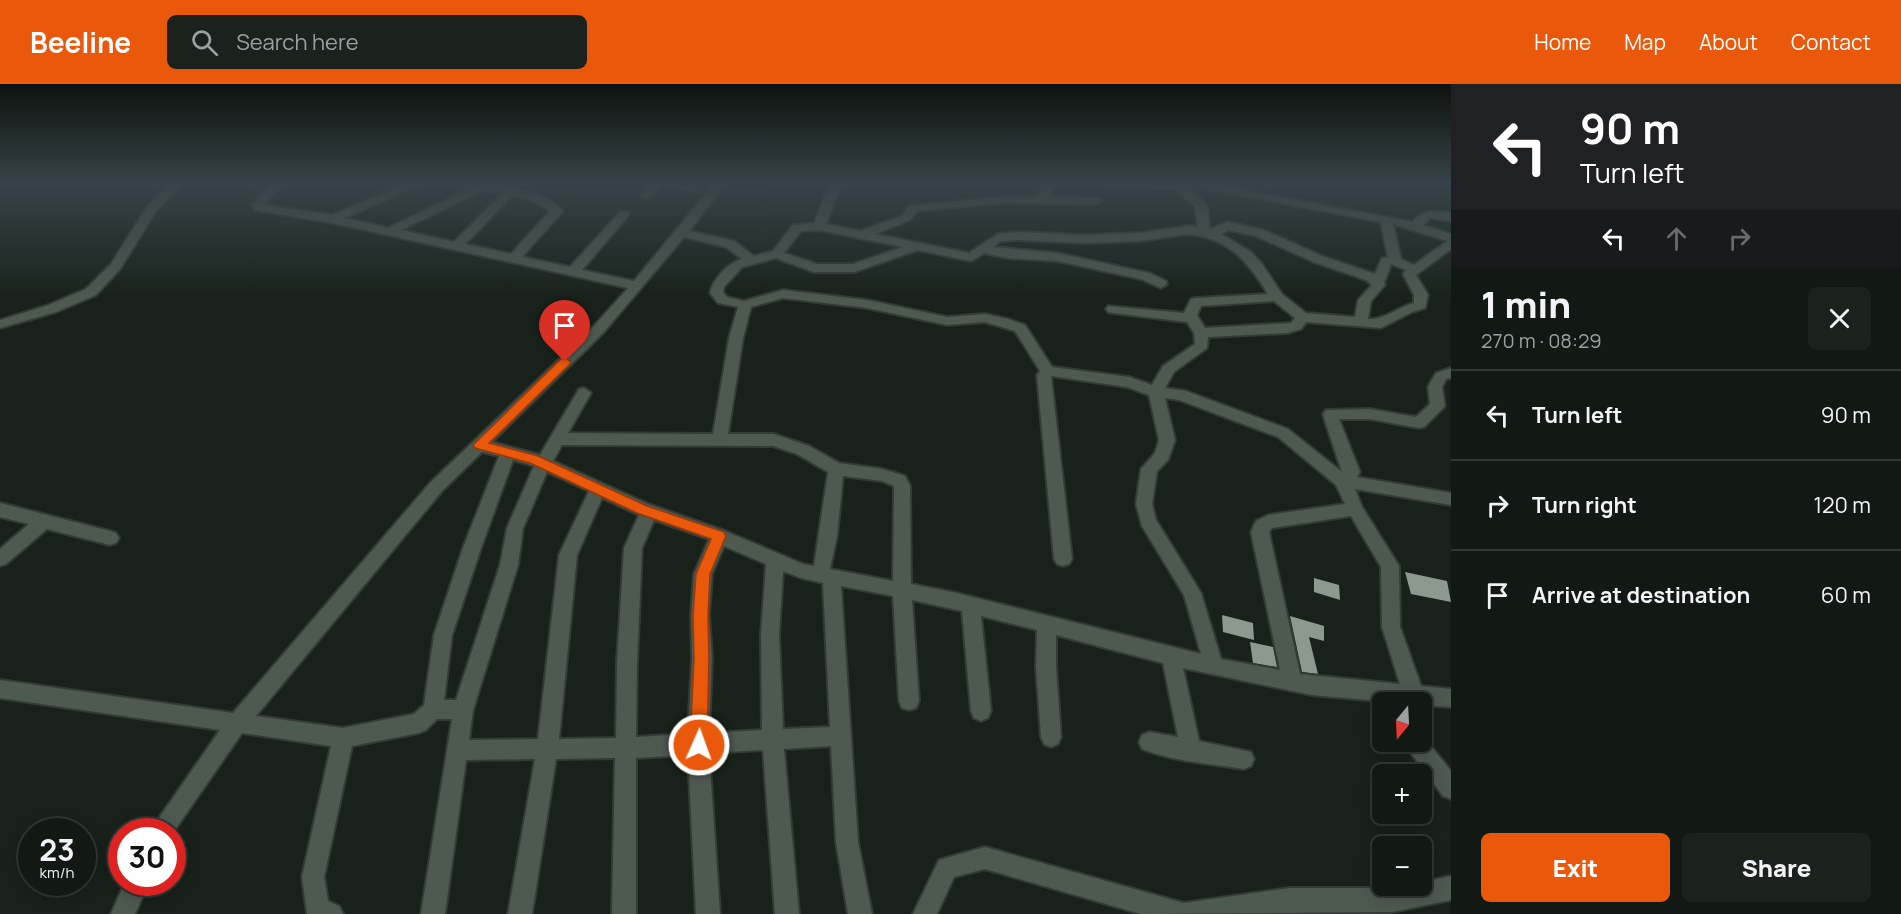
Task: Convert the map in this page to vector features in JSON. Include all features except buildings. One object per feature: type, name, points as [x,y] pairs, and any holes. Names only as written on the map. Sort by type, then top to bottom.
[{"type":"street","points":[[0,324],[51,309],[91,292],[116,266],[143,223]]},
{"type":"street","points":[[351,223],[637,286]]},
{"type":"street","points":[[391,231],[408,223]]},
{"type":"street","points":[[457,246],[480,223]]},
{"type":"street","points":[[514,258],[546,223]]},
{"type":"street","points":[[574,271],[616,223]]},
{"type":"street","points":[[170,818],[236,724],[436,487],[599,329],[688,223]]},
{"type":"street","points":[[862,234],[893,223]]},
{"type":"street","points":[[1206,223],[1208,233]]},
{"type":"street","points":[[1387,223],[1395,261],[1416,270]]},
{"type":"street","points":[[1402,223],[1451,238]]},
{"type":"street","points":[[777,254],[797,228],[819,226],[971,257],[999,238],[1017,236],[1085,239],[1140,237],[1187,230],[1208,233],[1247,255],[1258,267],[1277,297],[1302,317],[1381,324],[1407,309],[1420,306],[1421,295],[1409,274],[1451,243]]},
{"type":"street","points":[[1208,233],[1228,226],[1254,231],[1378,282]]},
{"type":"street","points":[[680,233],[730,244],[752,261]]},
{"type":"street","points":[[918,246],[854,268],[814,268],[777,254],[738,264],[718,286],[716,293],[723,300],[745,305],[783,294],[867,304],[946,321],[985,318],[1008,323],[1020,328],[1047,371]]},
{"type":"street","points":[[982,249],[1007,254],[1057,257],[1145,276],[1161,284]]},
{"type":"street","points":[[1361,322],[1365,300],[1378,287],[1386,261]]},
{"type":"street","points":[[1214,666],[1192,593],[1148,521],[1144,504],[1149,469],[1162,456],[1167,440],[1156,392],[1168,369],[1202,345],[1201,333],[1190,315],[1196,302],[1277,297]]},
{"type":"street","points":[[720,439],[736,338],[745,305]]},
{"type":"street","points":[[1113,309],[1192,318]]},
{"type":"street","points":[[1201,333],[1288,329],[1296,326],[1302,317]]},
{"type":"street","points":[[1047,371],[1129,382],[1156,392],[1181,395],[1283,433],[1343,481],[1450,504]]},
{"type":"street","points":[[1047,371],[1044,375],[1063,559]]},
{"type":"street","points":[[1343,481],[1352,472],[1348,455],[1332,425],[1331,414],[1370,414],[1419,423],[1438,406],[1435,387],[1441,376],[1451,373]]},
{"type":"street","points":[[433,914],[464,710],[509,565],[515,528],[543,464],[584,393]]},
{"type":"street","points":[[558,439],[592,441],[774,440],[803,450],[836,469],[899,480],[903,486],[902,591],[909,701]]},
{"type":"street","points":[[479,445],[543,464],[649,512],[719,536],[801,571],[971,605],[1171,657],[1372,697]]},
{"type":"street","points":[[0,689],[343,738],[419,723],[433,710],[443,635],[471,548],[508,453]]},
{"type":"street","points":[[836,469],[830,505],[826,577],[841,736],[847,842],[860,914]]},
{"type":"street","points":[[1343,481],[1355,509],[1390,566],[1391,627],[1413,692]]},
{"type":"street","points":[[520,914],[548,749],[568,555],[598,489]]},
{"type":"street","points":[[1292,682],[1260,532],[1262,526],[1268,522],[1355,509]]},
{"type":"street","points":[[0,510],[110,538]]},
{"type":"street","points":[[624,914],[627,662],[633,548],[649,512]]},
{"type":"street","points":[[0,559],[44,521]]},
{"type":"street","points":[[708,914],[699,745],[702,658],[700,615],[703,574],[719,536]]},
{"type":"street","points":[[775,560],[770,635],[773,740],[787,914]]},
{"type":"street","points":[[971,605],[981,711]]},
{"type":"street","points":[[1047,624],[1046,667],[1051,738]]},
{"type":"street","points":[[1171,657],[1191,750]]},
{"type":"street","points":[[1432,697],[1451,698]]},
{"type":"street","points":[[433,710],[464,710]]},
{"type":"street","points":[[459,750],[627,748],[841,736]]},
{"type":"street","points":[[331,914],[317,910],[314,877],[343,738]]},
{"type":"street","points":[[1149,742],[1244,759]]},
{"type":"street","points":[[1423,752],[1451,788]]},
{"type":"street","points":[[925,914],[947,868],[985,858],[1184,914],[1290,900],[1392,900],[1451,888]]},
{"type":"street","points":[[123,914],[130,896]]},
{"type":"route","points":[[565,362],[479,445],[534,459],[642,510],[719,536],[703,574],[700,615],[702,658],[699,745]]}]
